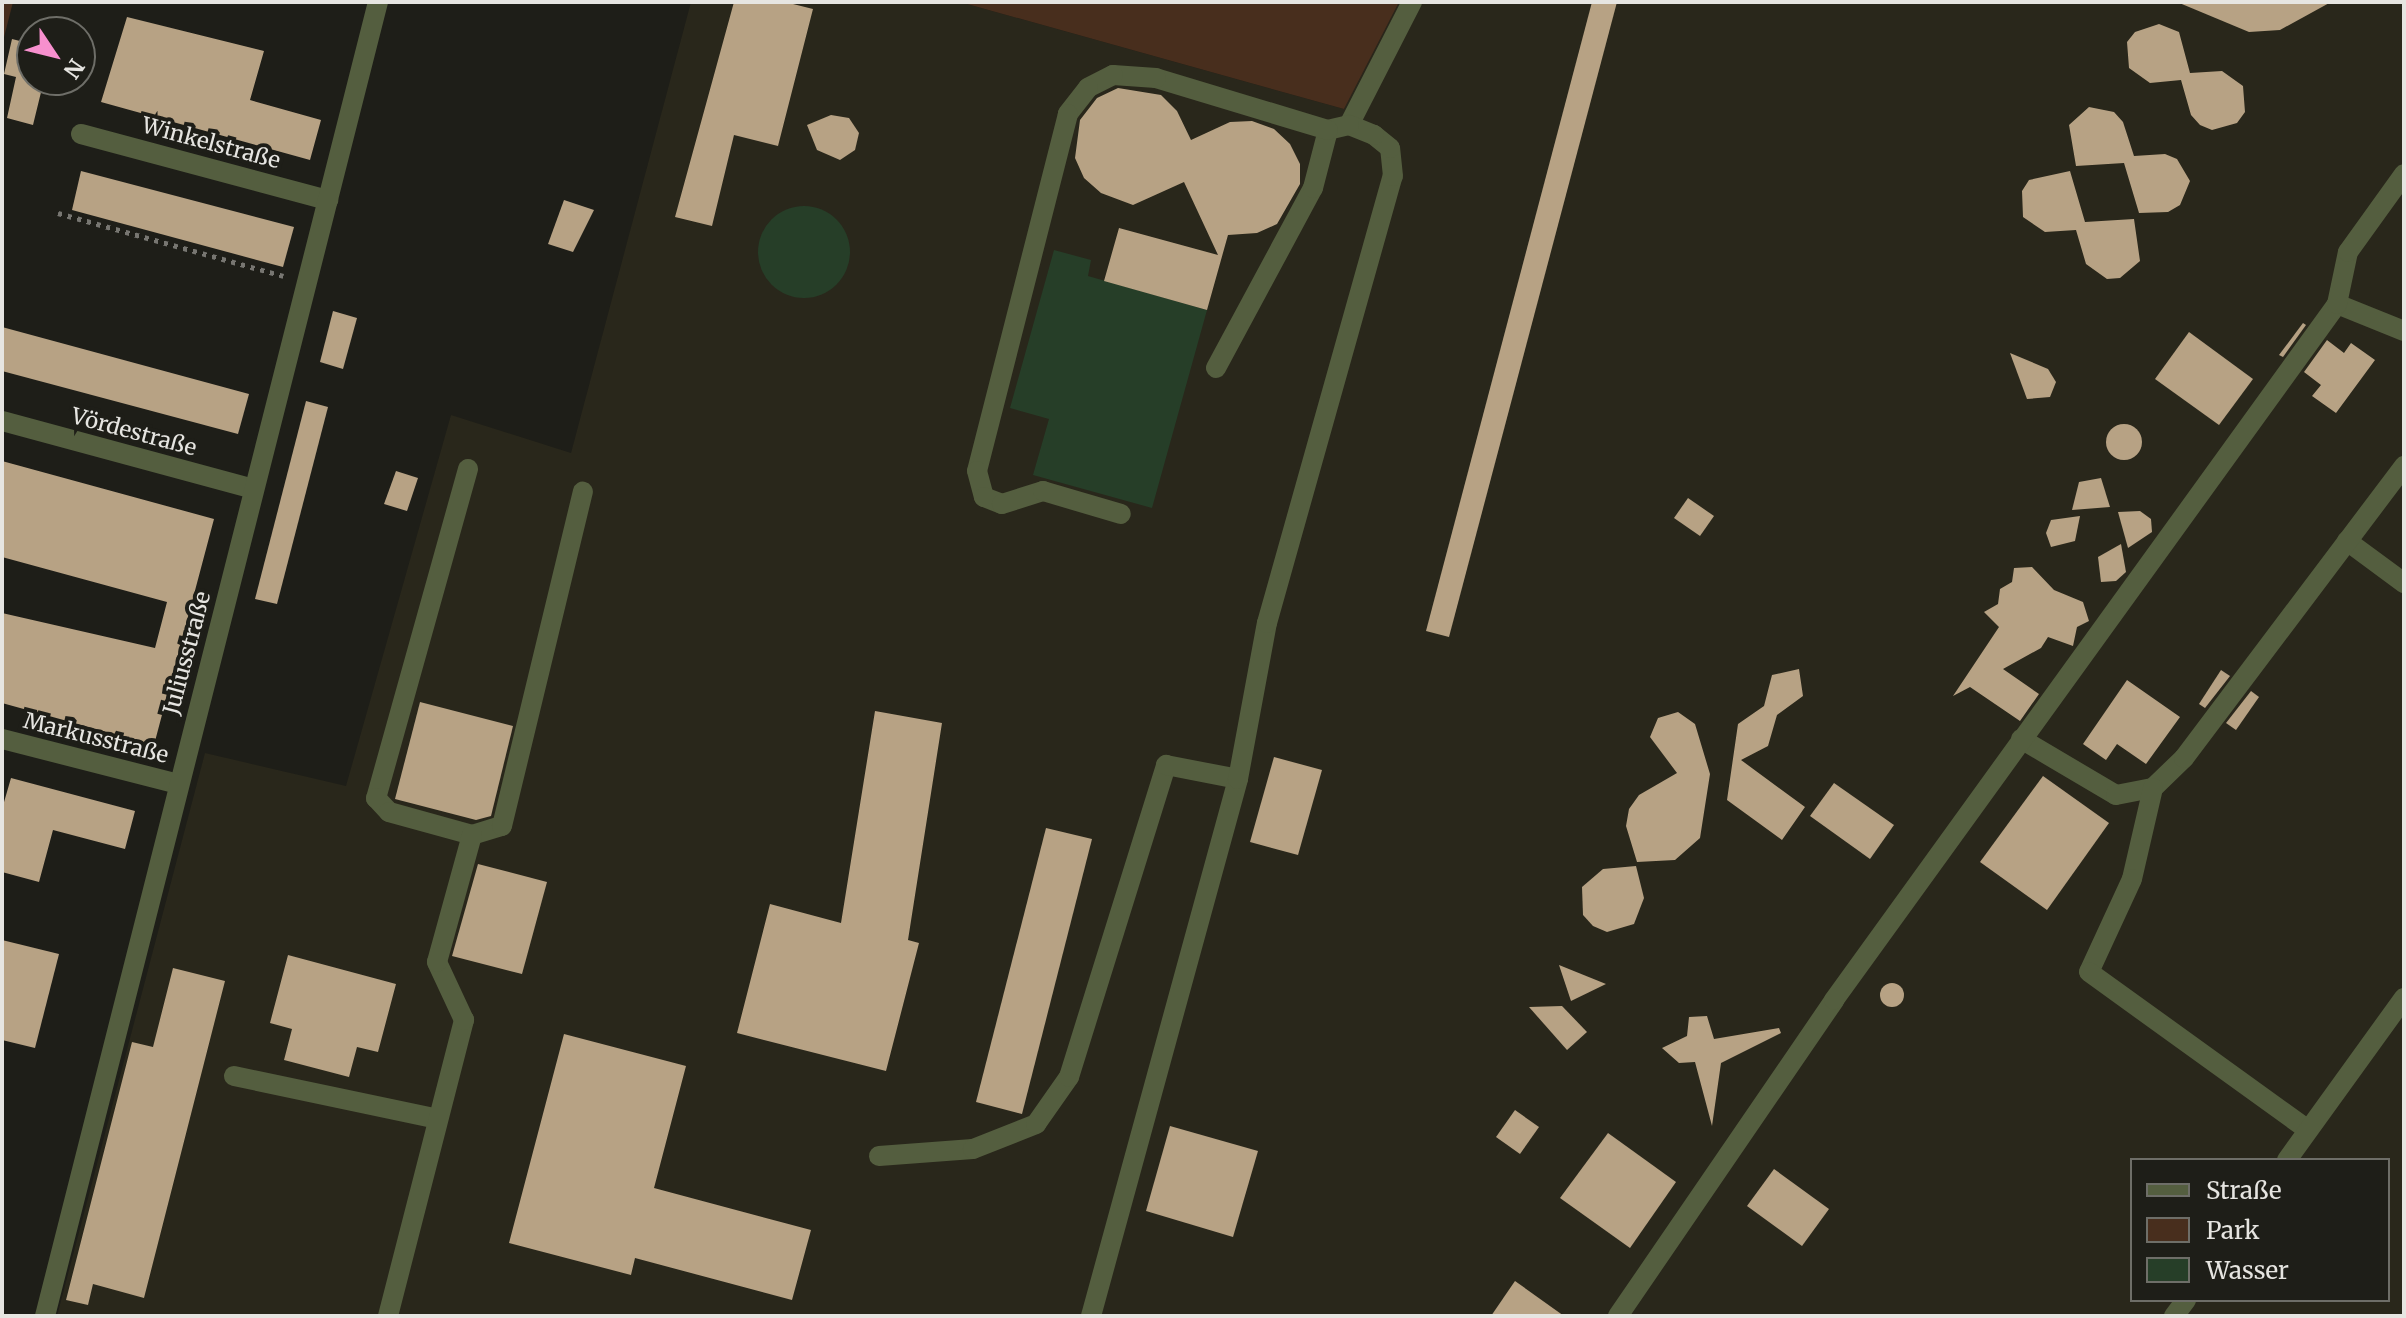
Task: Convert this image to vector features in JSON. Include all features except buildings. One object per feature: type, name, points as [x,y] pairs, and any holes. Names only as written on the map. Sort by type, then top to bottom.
[{"type":"street","name":"Juliusstraße","points":[[45,1316],[378,2]]},
{"type":"street","points":[[1349,125],[1412,2]]},
{"type":"street","points":[[1091,1316],[1238,779],[1267,623],[1393,176],[1390,148],[1349,125],[1328,130],[1156,78],[1113,75],[1088,88],[1068,114],[977,471],[984,497],[1002,504],[1043,491],[1121,514]]},
{"type":"street","points":[[1216,368],[1313,188],[1328,130]]},
{"type":"street","name":"Winkelstraße","points":[[81,134],[328,200]]},
{"type":"street","points":[[1618,1316],[2021,739],[2337,304],[2348,252],[2404,174]]},
{"type":"street","points":[[2337,304],[2404,331]]},
{"type":"street","name":"Vördestraße","points":[[2,421],[254,489]]},
{"type":"street","points":[[2308,1130],[2089,972],[2132,879],[2153,788],[2184,758],[2404,466]]},
{"type":"street","points":[[468,469],[376,798],[389,812],[472,835],[502,826],[583,492]]},
{"type":"street","points":[[2347,541],[2404,583]]},
{"type":"street","name":"Markusstraße","points":[[2,739],[178,784]]},
{"type":"street","points":[[2021,739],[2116,795],[2153,788]]},
{"type":"street","points":[[879,1156],[973,1149],[1036,1124],[1069,1077],[1166,765],[1238,779]]},
{"type":"street","points":[[388,1316],[464,1020],[437,962],[472,835]]},
{"type":"street","points":[[2288,1158],[2404,998]]},
{"type":"street","points":[[234,1076],[438,1119]]},
{"type":"path","points":[[58,213],[308,282]]},
{"type":"shaded area","points":[[691,2],[960,2],[1344,109],[1399,2],[2404,2],[2404,1316],[57,1316],[205,753],[346,786],[451,415],[571,453]]},
{"type":"green space","points":[[2,2],[13,2],[2,45]]},
{"type":"green space","points":[[960,2],[1399,2],[1344,109]]},
{"type":"water","points":[[804,206],[822,209],[837,219],[847,234],[850,252],[847,270],[837,285],[822,295],[804,298],[786,295],[771,285],[761,270],[758,252],[761,234],[771,219],[786,209]]},
{"type":"water","points":[[1054,250],[1091,260],[1088,276],[1207,310],[1152,508],[1033,475],[1049,419],[1010,408]]}]
